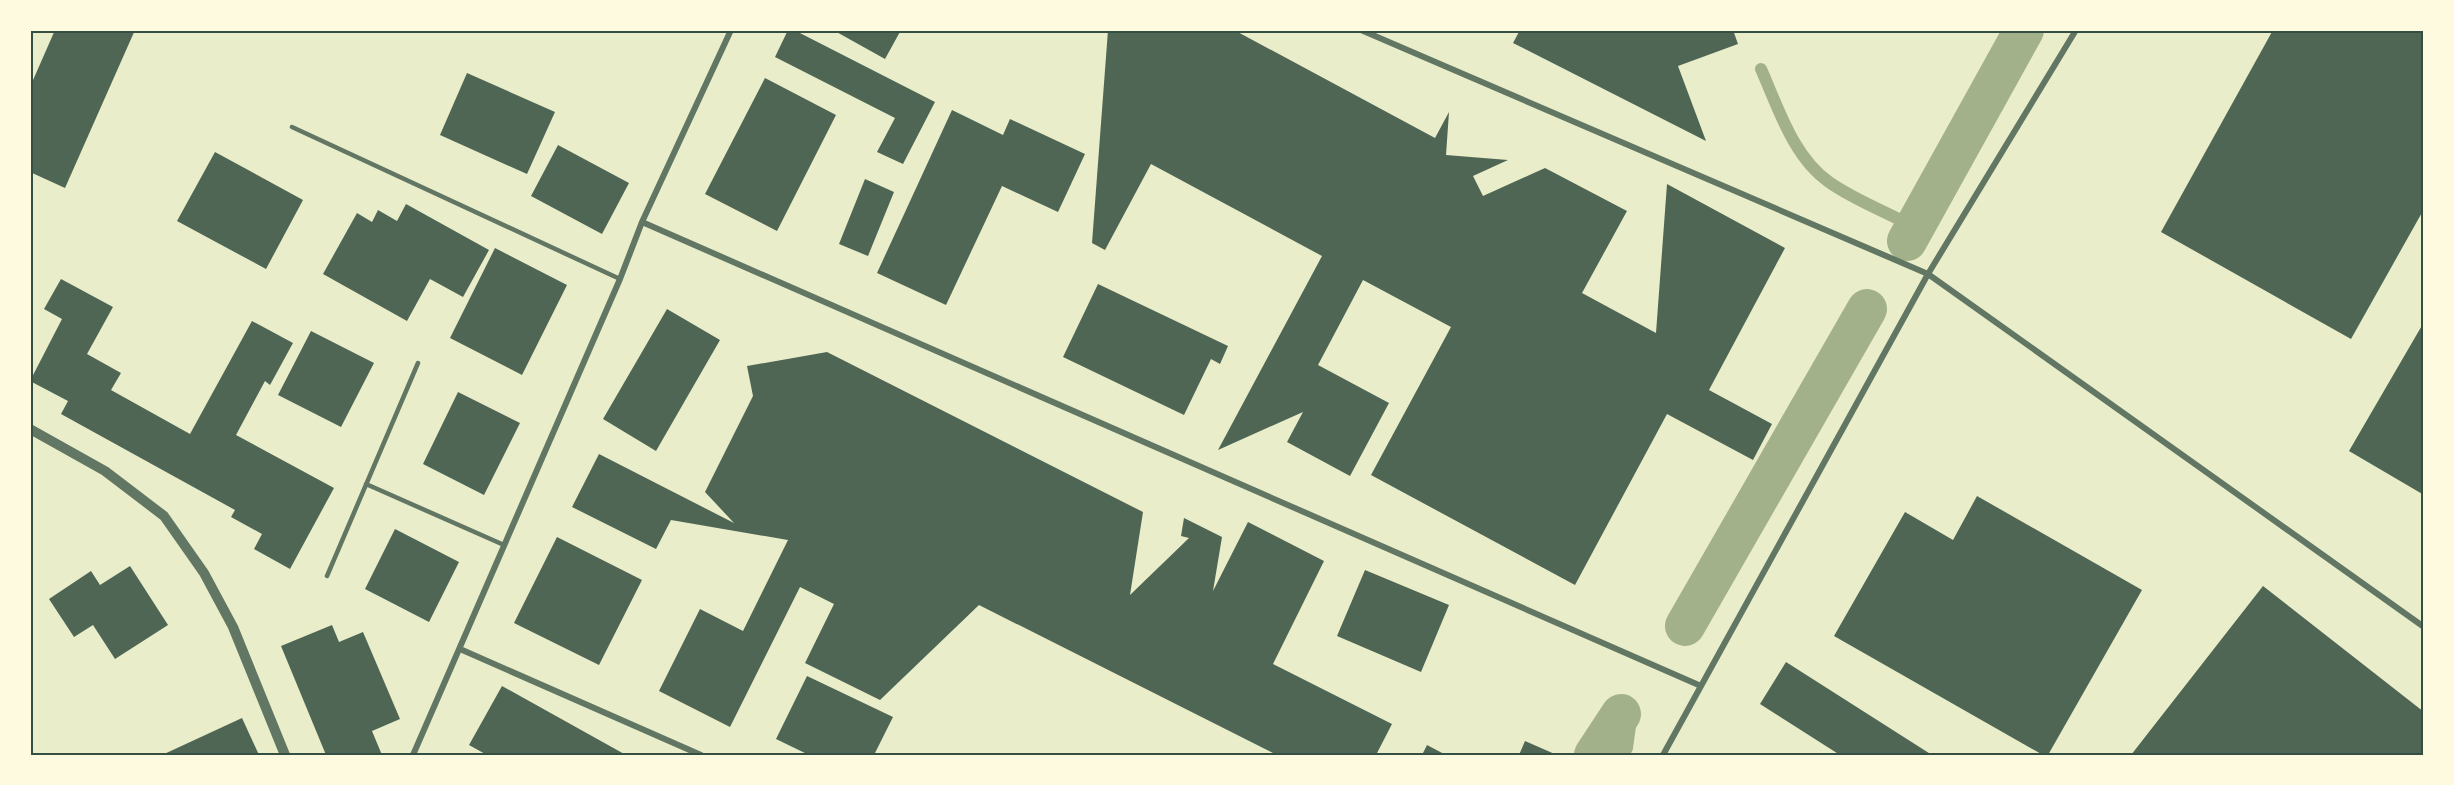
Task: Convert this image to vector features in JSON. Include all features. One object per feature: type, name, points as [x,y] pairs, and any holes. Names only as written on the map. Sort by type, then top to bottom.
[{"type":"street","points":[[413,755],[620,279],[642,222],[730,30]]},
{"type":"street","points":[[1361,30],[1928,274],[2424,627]]},
{"type":"street","points":[[1663,755],[1928,274],[2076,30]]},
{"type":"street","points":[[642,222],[1701,686]]},
{"type":"street","points":[[30,429],[105,471],[164,516],[204,573],[233,627],[285,755]]},
{"type":"street","points":[[460,649],[701,755]]},
{"type":"lane","points":[[292,127],[620,279]]},
{"type":"lane","points":[[327,576],[418,363]]},
{"type":"lane","points":[[366,484],[504,545]]},
{"type":"building","points":[[55,30],[135,30],[65,188],[30,172],[30,87]]},
{"type":"building","points":[[788,30],[794,30],[935,102],[903,164],[877,152],[895,118],[775,57]]},
{"type":"building","points":[[833,30],[901,30],[885,59]]},
{"type":"building","points":[[1108,30],[1234,30],[1435,138],[1449,112],[1446,155],[1508,160],[1473,176],[1483,196],[1545,168],[1627,211],[1582,293],[1656,333],[1667,184],[1785,248],[1709,390],[1772,424],[1753,460],[1667,414],[1575,585],[1371,475],[1451,327],[1363,280],[1318,365],[1389,403],[1350,476],[1287,442],[1303,412],[1218,450],[1322,256],[1151,164],[1105,250],[1092,243]]},
{"type":"building","points":[[1520,30],[1733,30],[1738,44],[1678,66],[1706,141],[1513,43]]},
{"type":"building","points":[[2273,30],[2424,30],[2424,209],[2351,339],[2161,232]]},
{"type":"building","points":[[467,73],[555,112],[527,174],[440,135]]},
{"type":"building","points":[[765,78],[836,115],[777,231],[705,194]]},
{"type":"building","points":[[952,110],[1003,135],[1010,119],[1085,154],[1058,212],[1002,186],[946,305],[877,273]]},
{"type":"building","points":[[558,145],[629,183],[602,234],[531,196]]},
{"type":"building","points":[[215,152],[303,200],[266,269],[177,221]]},
{"type":"building","points":[[865,179],[894,192],[868,256],[839,244]]},
{"type":"building","points":[[406,204],[489,250],[463,297],[430,279],[407,321],[323,274],[357,213],[372,222],[378,210],[397,221]]},
{"type":"building","points":[[495,248],[567,285],[522,375],[450,338]]},
{"type":"building","points":[[61,279],[113,307],[87,354],[121,373],[111,390],[190,434],[252,321],[293,343],[270,385],[265,381],[236,435],[334,488],[290,569],[254,549],[262,534],[231,517],[235,510],[61,414],[68,401],[30,381],[62,319],[44,309]]},
{"type":"building","points":[[1098,284],[1228,346],[1220,364],[1211,359],[1184,415],[1063,357]]},
{"type":"building","points":[[667,309],[720,340],[656,451],[603,419]]},
{"type":"building","points":[[2424,322],[2424,495],[2349,451]]},
{"type":"building","points":[[311,331],[374,363],[341,427],[278,395]]},
{"type":"building","points":[[827,352],[1143,512],[1130,595],[1189,538],[1181,536],[1184,518],[1222,537],[1213,591],[1248,522],[1324,561],[1273,664],[1392,724],[1376,755],[1277,755],[979,605],[880,700],[805,663],[834,604],[800,587],[730,727],[659,691],[700,609],[743,631],[788,540],[671,520],[656,549],[572,507],[599,454],[734,523],[705,492],[753,396],[747,366]]},
{"type":"building","points":[[458,392],[520,423],[484,495],[423,464]]},
{"type":"building","points":[[1977,496],[2142,590],[2048,755],[2043,755],[1834,636],[1905,512],[1953,540]]},
{"type":"building","points":[[395,529],[459,562],[429,622],[365,589]]},
{"type":"building","points":[[557,537],[642,580],[599,665],[514,623]]},
{"type":"building","points":[[130,566],[168,625],[115,659],[93,625],[74,637],[49,599],[91,571],[100,585]]},
{"type":"building","points":[[1365,570],[1449,605],[1421,672],[1337,636]]},
{"type":"building","points":[[2263,586],[2424,712],[2424,755],[2131,755]]},
{"type":"building","points":[[332,625],[339,642],[363,632],[400,719],[372,731],[382,755],[326,755],[281,646]]},
{"type":"building","points":[[1786,662],[1932,755],[1840,755],[1760,704]]},
{"type":"building","points":[[807,676],[893,717],[874,755],[809,755],[776,739]]},
{"type":"building","points":[[502,686],[626,755],[487,755],[469,745]]},
{"type":"building","points":[[242,718],[259,755],[162,755]]},
{"type":"building","points":[[1525,741],[1557,755],[1519,755]]},
{"type":"building","points":[[1427,745],[1446,755],[1422,755]]},
{"type":"waterway","points":[[1907,241],[2024,30]]},
{"type":"waterway","points":[[1761,69],[1780,115],[1796,145],[1816,172],[1849,195],[1914,227]]},
{"type":"waterway","points":[[1685,626],[1867,309]]},
{"type":"waterway","points":[[1594,755],[1621,714]]},
{"type":"waterway","points":[[1623,755],[1627,748],[1631,719]]}]
